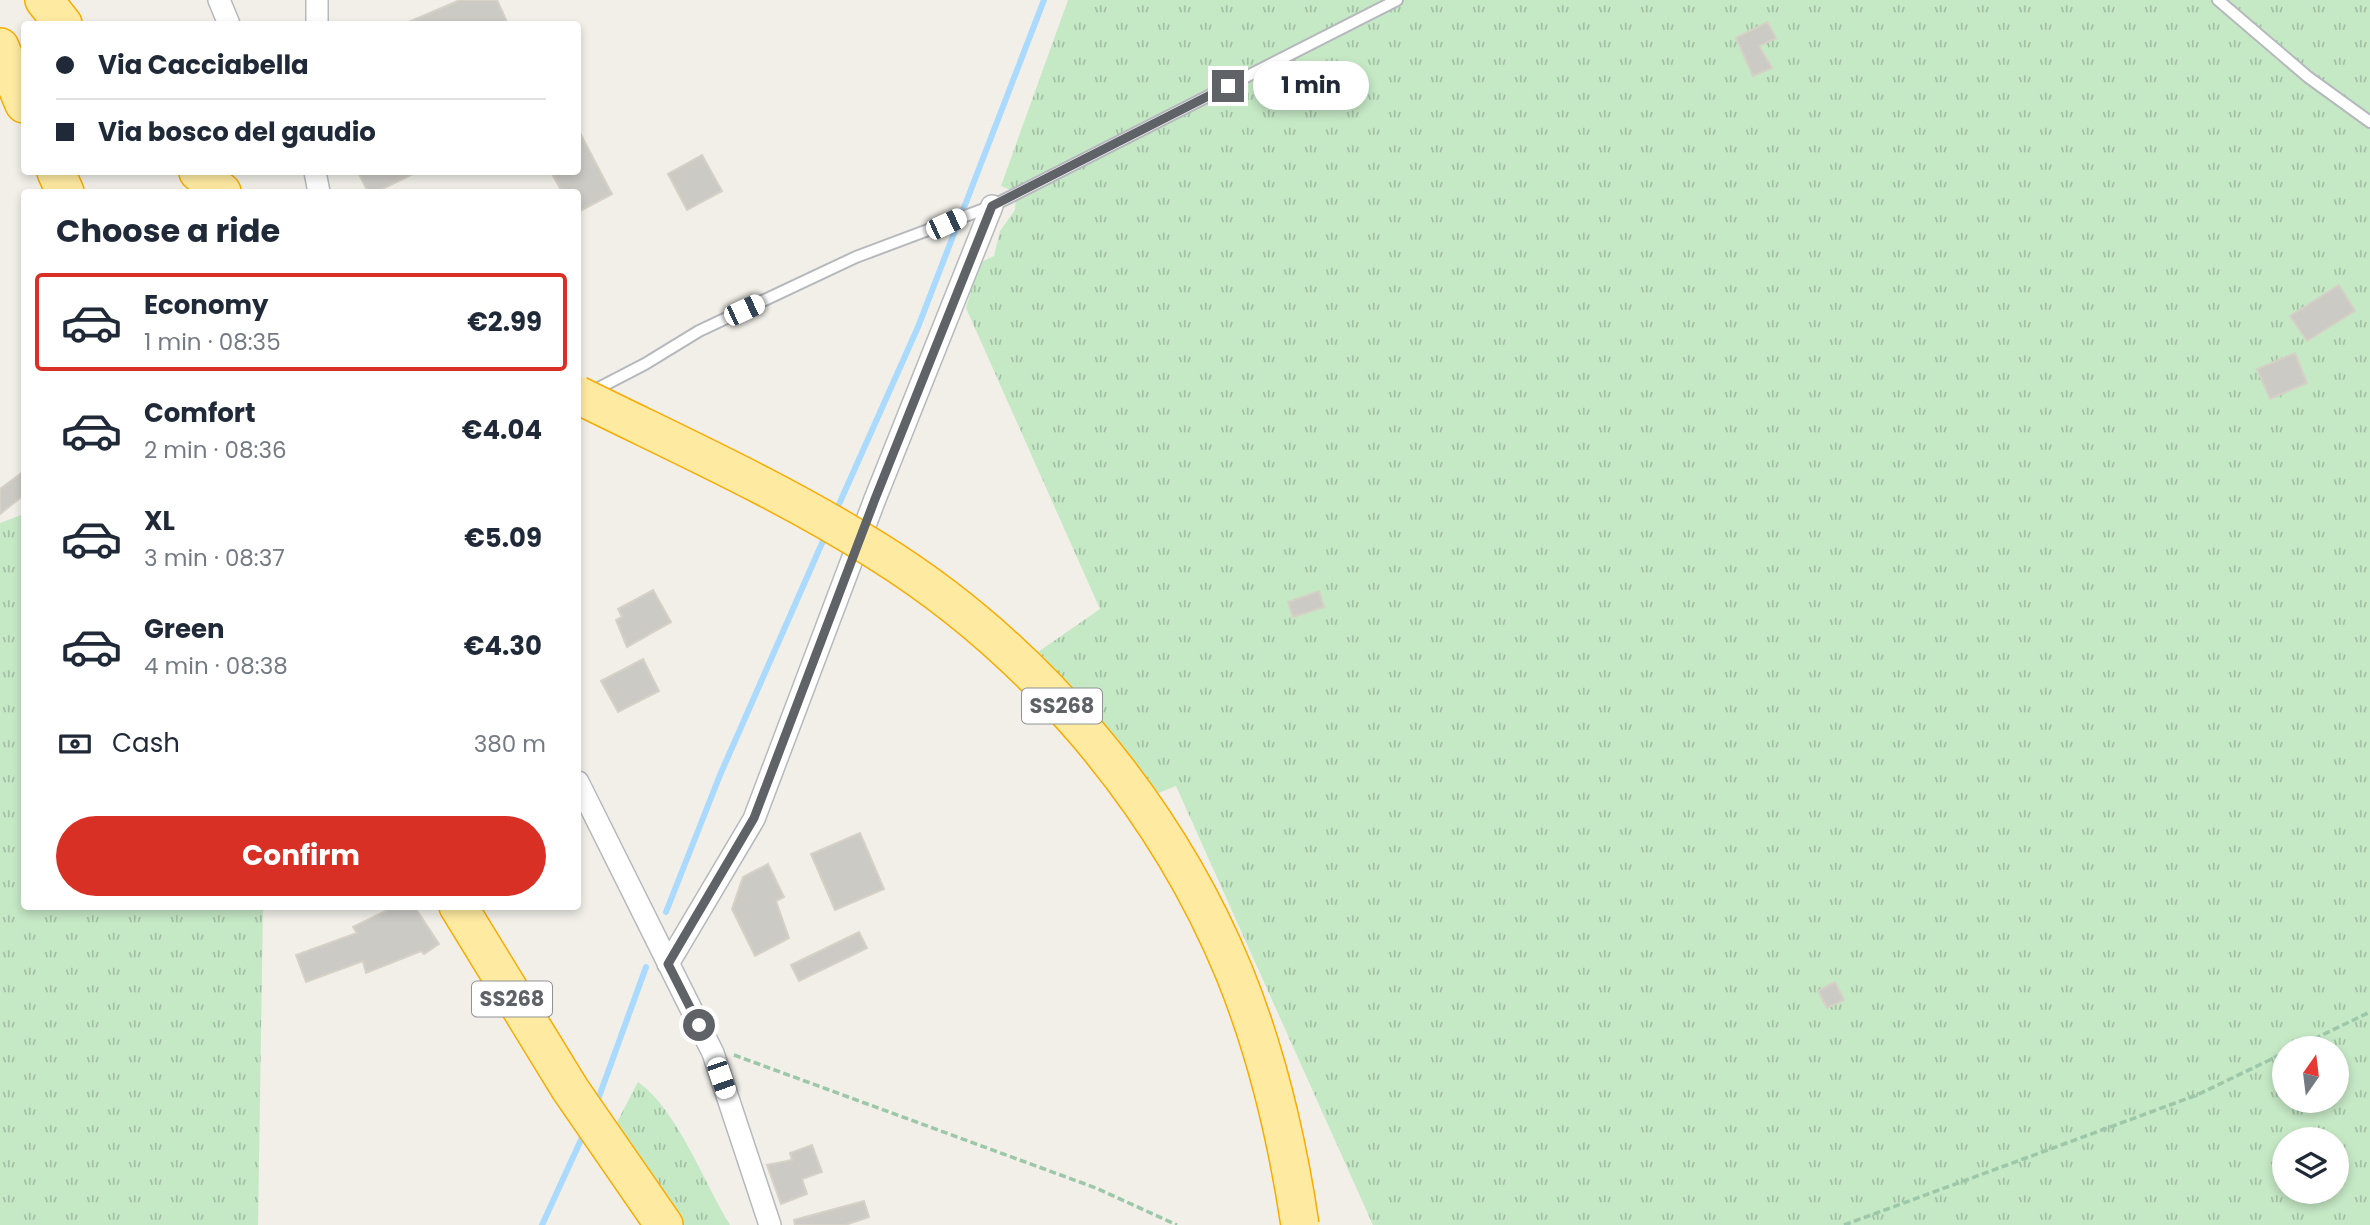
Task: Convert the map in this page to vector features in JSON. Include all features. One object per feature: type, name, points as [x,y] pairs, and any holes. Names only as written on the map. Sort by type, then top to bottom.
[{"type":"highway","points":[[44,0],[61,21]]},
{"type":"highway","points":[[0,47],[21,97]]},
{"type":"highway","points":[[202,175],[218,189]]},
{"type":"highway","name":"SS268","points":[[581,398],[785,497],[880,552],[957,608],[1018,660],[1083,729],[1141,805],[1170,850],[1191,885],[1233,971],[1266,1061],[1289,1153],[1300,1225]]},
{"type":"highway","name":"SS268","points":[[460,910],[570,1089],[664,1225]]},
{"type":"street","points":[[219,0],[228,21]]},
{"type":"street","points":[[317,0],[317,21]]},
{"type":"street","points":[[668,964],[754,818],[875,499],[992,206]]},
{"type":"street","points":[[581,788],[709,1045],[770,1225]]},
{"type":"lane","points":[[581,395],[711,325],[856,257],[992,206],[1397,0]]},
{"type":"lane","points":[[2218,0],[2308,77],[2370,122]]},
{"type":"path","points":[[2320,1036],[2370,1012]]},
{"type":"path","points":[[709,1045],[1096,1188],[1177,1225]]},
{"type":"path","points":[[1844,1225],[2197,1095],[2272,1060]]},
{"type":"green space","points":[[1068,0],[2370,0],[2370,1225],[1373,1225],[1176,786],[1156,794],[1130,755],[1038,652],[1100,609],[966,308],[979,263],[994,256],[1000,231],[1015,210],[1016,192],[1001,186]]},
{"type":"green space","points":[[21,515],[21,910],[263,910],[258,1225],[0,1225],[0,523]]},
{"type":"green space","points":[[638,1082],[652,1094],[677,1128],[730,1225],[681,1225],[614,1128]]},
{"type":"building","points":[[460,0],[497,0],[507,21],[411,21]]},
{"type":"building","points":[[1767,22],[1776,38],[1759,46],[1772,68],[1753,76],[1736,38]]},
{"type":"building","points":[[581,135],[612,194],[581,210],[581,189],[560,189],[553,175],[581,175]]},
{"type":"building","points":[[702,155],[722,191],[687,210],[668,174]]},
{"type":"building","points":[[360,175],[411,175],[382,189],[366,189]]},
{"type":"building","points":[[2339,285],[2355,311],[2307,341],[2290,316]]},
{"type":"building","points":[[2295,353],[2307,383],[2270,399],[2257,369]]},
{"type":"building","points":[[21,473],[21,497],[0,514],[0,489]]},
{"type":"building","points":[[653,590],[671,622],[627,647],[616,620],[622,617],[618,609]]},
{"type":"building","points":[[1319,591],[1324,607],[1293,617],[1288,602]]},
{"type":"building","points":[[643,659],[659,691],[618,712],[601,681]]},
{"type":"building","points":[[860,833],[884,889],[835,910],[811,854]]},
{"type":"building","points":[[768,864],[784,897],[776,901],[789,938],[755,956],[732,909],[743,877]]},
{"type":"building","points":[[388,910],[417,910],[439,944],[424,954],[421,951],[366,973],[363,961],[306,982],[296,955],[357,933],[353,927]]},
{"type":"building","points":[[859,932],[867,948],[799,981],[791,965]]},
{"type":"building","points":[[1835,982],[1844,1000],[1827,1008],[1818,991]]},
{"type":"building","points":[[812,1145],[822,1172],[802,1179],[807,1194],[781,1204],[767,1165],[792,1160],[790,1153]]},
{"type":"building","points":[[864,1201],[869,1217],[845,1225],[795,1225],[794,1220]]},
{"type":"waterway","points":[[836,511],[918,327],[1044,0]]},
{"type":"waterway","points":[[666,912],[720,775],[826,534]]},
{"type":"waterway","points":[[596,1105],[646,967]]},
{"type":"waterway","points":[[542,1225],[585,1131]]},
{"type":"route","points":[[699,1025],[668,964],[754,818],[875,499],[992,206],[1228,86]]}]
